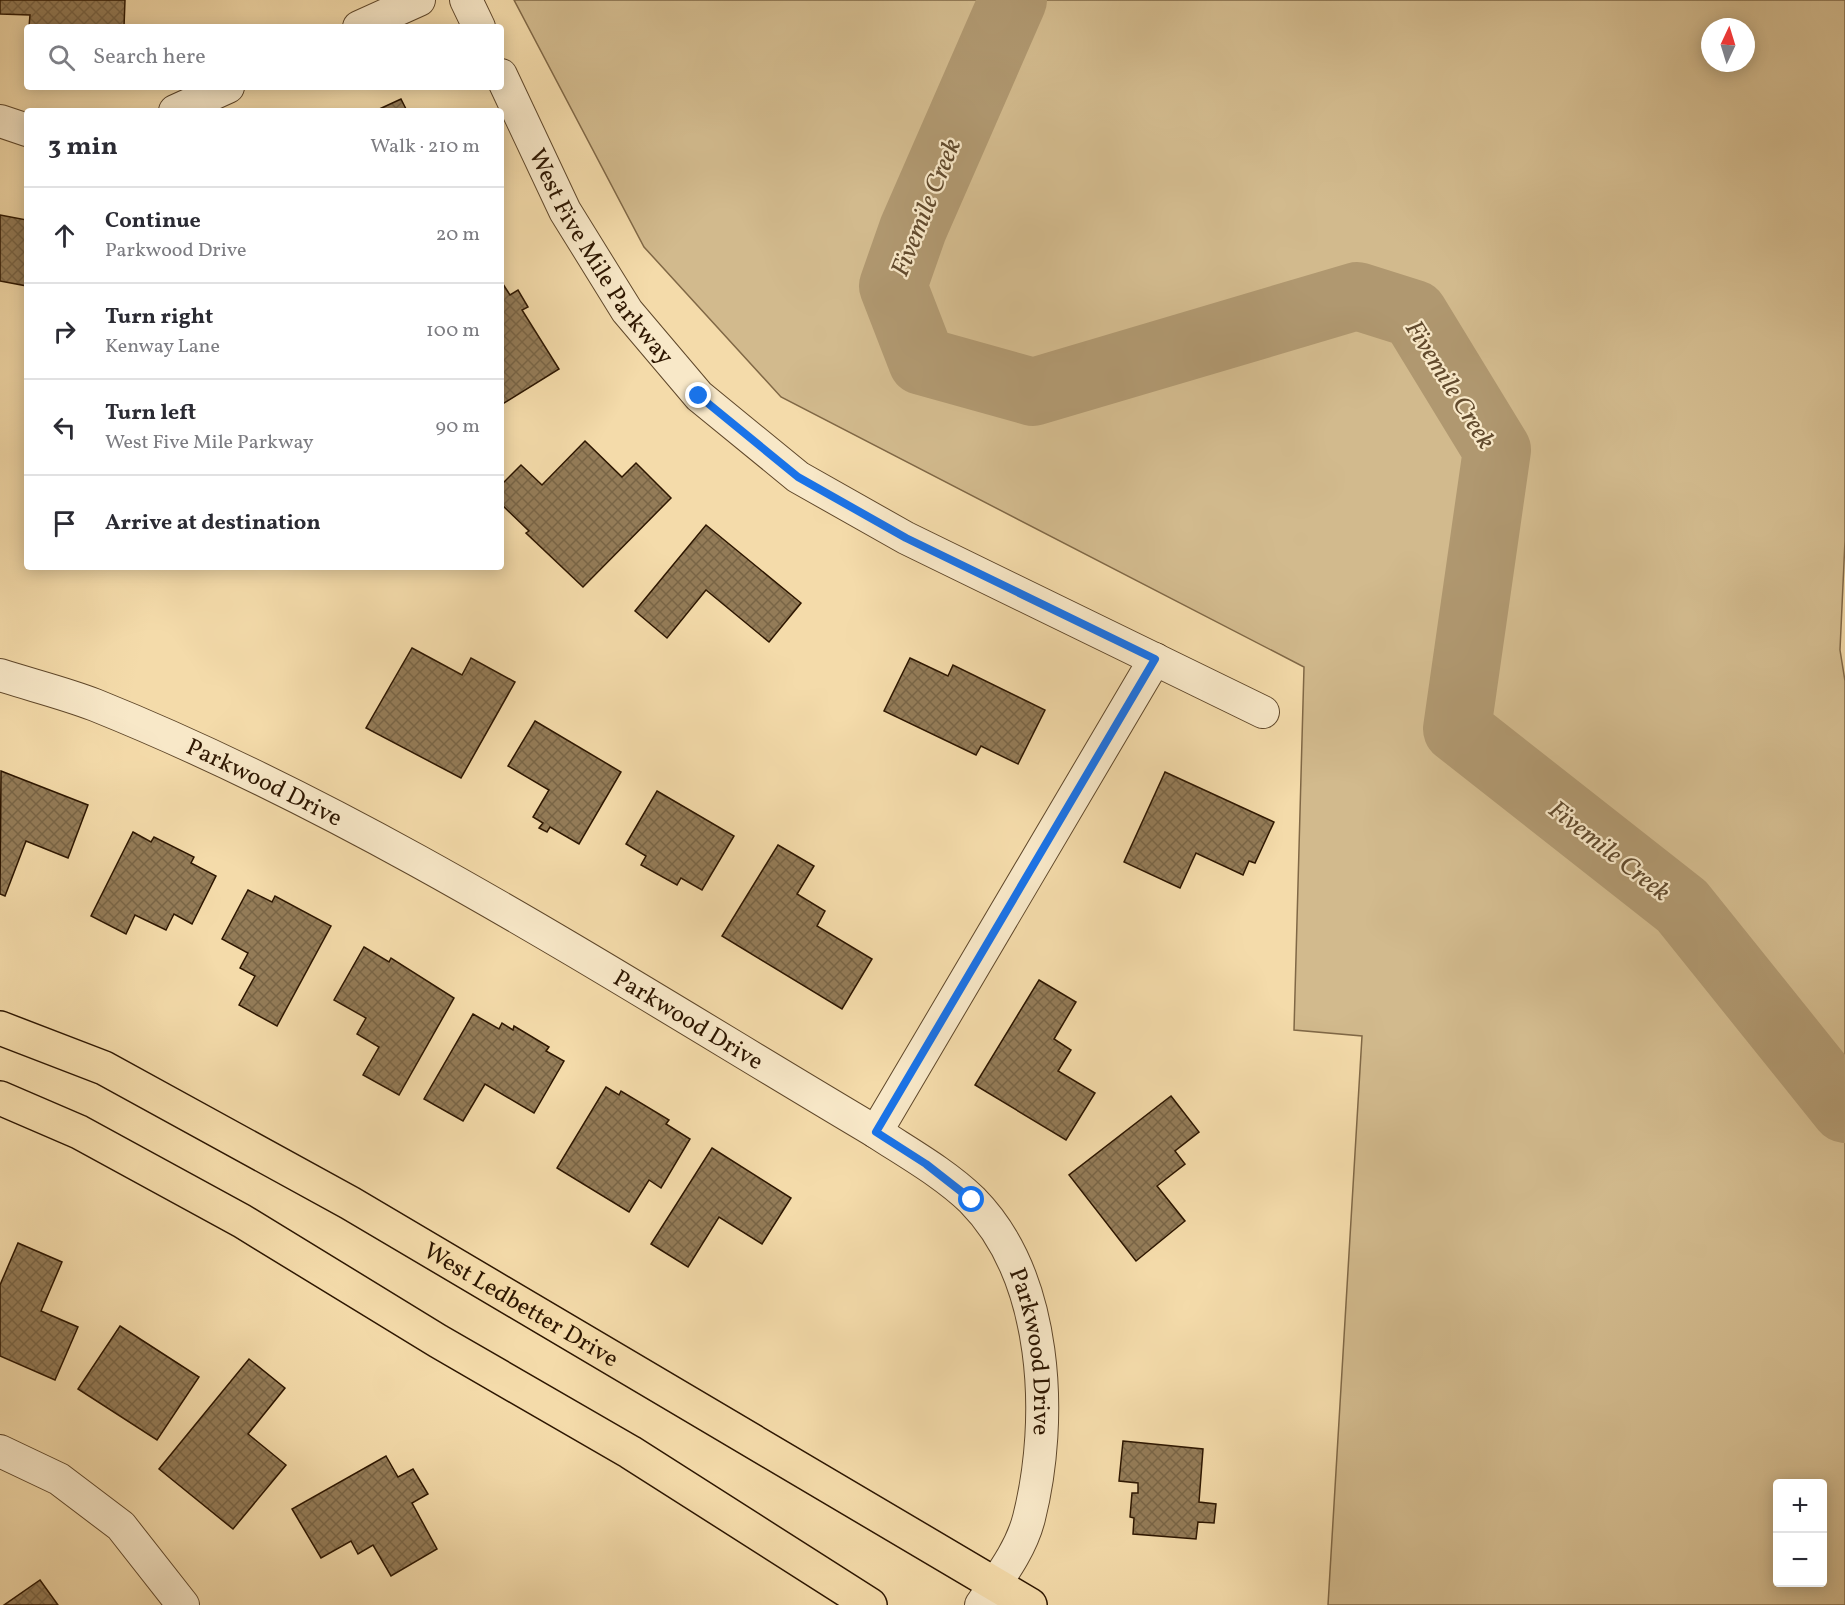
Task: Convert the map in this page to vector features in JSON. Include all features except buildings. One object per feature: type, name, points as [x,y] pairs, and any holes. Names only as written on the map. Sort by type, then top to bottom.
[{"type":"main road","name":"West Ledbetter Drive","points":[[0,1028],[104,1068],[340,1198],[988,1594],[1030,1605]]},
{"type":"main road","points":[[0,1098],[79,1132],[242,1221],[438,1341],[630,1452],[870,1605]]},
{"type":"street","points":[[366,24],[419,0]]},
{"type":"street","points":[[466,0],[478,24]]},
{"type":"street","name":"West Five Mile Parkway","points":[[504,81],[565,211],[627,311],[699,396],[798,477],[906,538],[1263,712]]},
{"type":"street","points":[[182,108],[221,90]]},
{"type":"street","points":[[0,121],[24,129]]},
{"type":"street","points":[[876,1132],[1155,659]]},
{"type":"street","name":"Parkwood Drive","points":[[0,675],[93,704],[234,766],[400,849],[876,1132],[926,1164],[972,1200],[1012,1254],[1032,1311],[1042,1378],[1039,1448],[1029,1518],[1015,1552],[988,1594]]},
{"type":"street","points":[[0,1451],[58,1479],[121,1526],[183,1605]]},
{"type":"shaded area","points":[[514,0],[1845,0],[1845,541],[1840,650],[1845,681],[1845,1605],[1328,1605],[1362,1036],[1294,1030],[1304,667],[781,397],[644,247]]},
{"type":"waterway","name":"Fivemile Creek","points":[[1013,0],[913,229],[893,286],[922,361],[1033,392],[1357,296],[1414,314],[1497,450],[1457,729],[1682,906],[1845,1109]]},
{"type":"route","points":[[699,396],[798,477],[906,538],[1155,659],[876,1132],[926,1164],[972,1200]]}]
